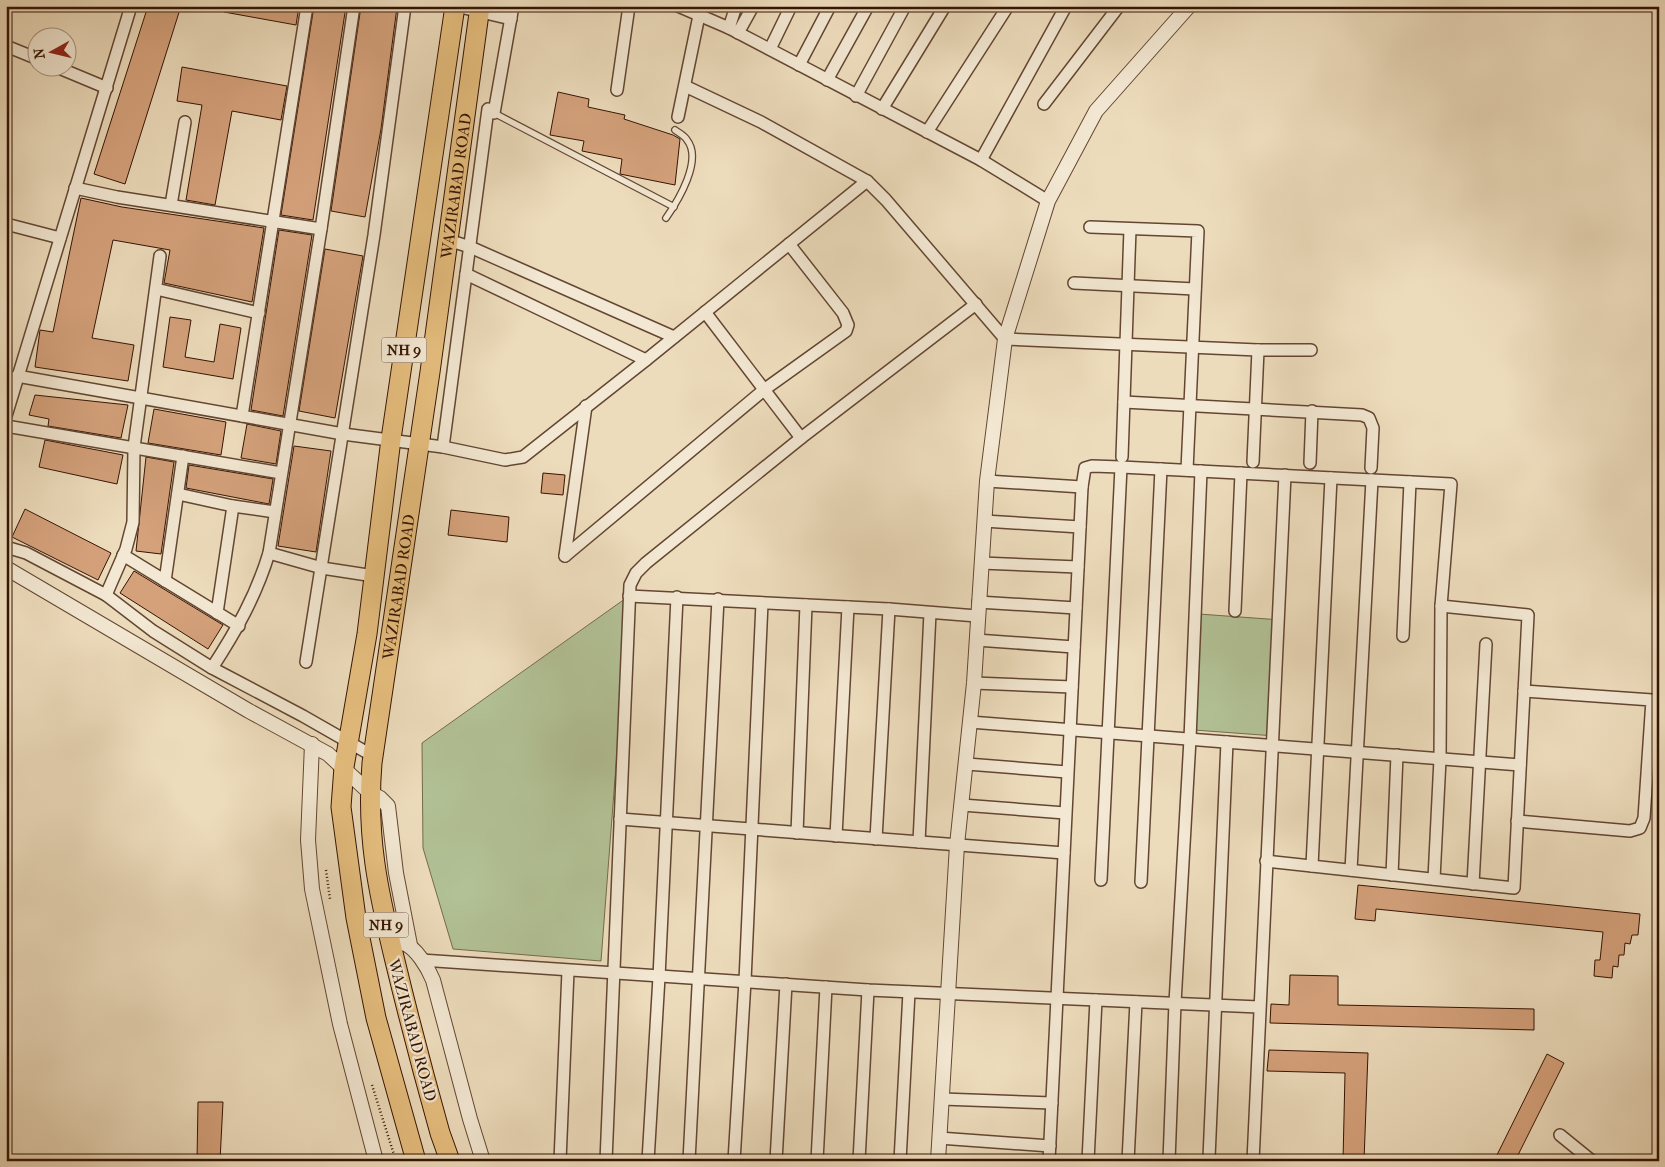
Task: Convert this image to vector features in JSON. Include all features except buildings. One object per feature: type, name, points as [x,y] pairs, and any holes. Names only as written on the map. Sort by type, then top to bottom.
[{"type":"highway","name":"WAZIRABAD ROAD","points":[[416,1161],[376,1018],[358,929],[341,807],[344,767],[367,634],[391,439],[456,6]]},
{"type":"highway","name":"WAZIRABAD ROAD","points":[[450,1161],[440,1133],[378,894],[370,825],[369,792],[420,444],[480,9]]},
{"type":"highway","points":[[358,929],[388,932]]},
{"type":"street","points":[[7,409],[132,6]]},
{"type":"street","points":[[242,416],[307,6]]},
{"type":"street","points":[[212,668],[239,626],[259,584],[268,552],[321,229],[354,6]]},
{"type":"street","points":[[306,662],[374,235],[405,6]]},
{"type":"street","points":[[456,6],[480,9],[511,19]]},
{"type":"street","points":[[443,447],[488,110],[494,113],[513,6]]},
{"type":"street","points":[[617,90],[629,6]]},
{"type":"street","points":[[678,6],[700,11],[856,96],[981,160],[1048,201]]},
{"type":"street","points":[[734,30],[736,6]]},
{"type":"street","points":[[734,30],[753,6]]},
{"type":"street","points":[[770,50],[791,6]]},
{"type":"street","points":[[799,65],[830,6]]},
{"type":"street","points":[[827,80],[868,6]]},
{"type":"street","points":[[856,96],[905,6]]},
{"type":"street","points":[[882,109],[945,6]]},
{"type":"street","points":[[927,132],[1008,6]]},
{"type":"street","points":[[981,160],[1066,6]]},
{"type":"street","points":[[1044,104],[1119,6]]},
{"type":"street","points":[[938,1161],[957,845],[974,683],[987,481],[1005,338],[1048,201],[1096,111],[1189,6]]},
{"type":"street","points":[[678,117],[700,11]]},
{"type":"street","points":[[6,46],[28,55]]},
{"type":"street","points":[[78,76],[107,88]]},
{"type":"street","points":[[685,86],[761,122],[867,181],[1005,338],[1258,350],[1311,350]]},
{"type":"street","points":[[171,205],[185,122]]},
{"type":"street","points":[[17,376],[343,434],[443,447],[505,460],[523,457],[867,181]]},
{"type":"street","points":[[75,188],[116,197],[321,229]]},
{"type":"street","points":[[6,224],[60,238]]},
{"type":"street","points":[[1090,227],[1130,230],[1198,231],[1187,470]]},
{"type":"street","points":[[1101,880],[1124,402],[1130,230]]},
{"type":"street","points":[[448,240],[470,246],[674,337]]},
{"type":"street","points":[[586,406],[564,556],[765,389],[846,331],[848,325],[843,312],[789,244]]},
{"type":"street","points":[[106,595],[123,555],[132,522],[134,447],[160,256]]},
{"type":"street","points":[[466,274],[646,360]]},
{"type":"street","points":[[1074,283],[1196,289]]},
{"type":"street","points":[[156,290],[259,313]]},
{"type":"street","points":[[606,1161],[630,586],[636,573],[646,563],[801,438],[976,304]]},
{"type":"street","points":[[705,312],[801,438]]},
{"type":"street","points":[[1253,462],[1258,350]]},
{"type":"street","points":[[1124,402],[1362,415],[1369,418],[1373,428],[1372,468]]},
{"type":"street","points":[[1310,463],[1312,411]]},
{"type":"street","points":[[6,426],[281,473]]},
{"type":"street","points":[[166,581],[183,456]]},
{"type":"street","points":[[1049,1161],[1058,999],[1067,772],[1082,487],[1085,468],[1121,462],[1161,469],[1451,484],[1441,606],[1440,759],[1434,879]]},
{"type":"street","points":[[1141,882],[1161,469]]},
{"type":"street","points":[[1169,1161],[1201,471]]},
{"type":"street","points":[[1235,611],[1241,473]]},
{"type":"street","points":[[1253,1161],[1285,475]]},
{"type":"street","points":[[1312,866],[1331,478]]},
{"type":"street","points":[[1351,870],[1372,480]]},
{"type":"street","points":[[987,481],[1082,487]]},
{"type":"street","points":[[1403,636],[1410,482]]},
{"type":"street","points":[[178,494],[233,506],[275,512]]},
{"type":"street","points":[[217,613],[233,506]]},
{"type":"street","points":[[984,521],[1080,527]]},
{"type":"street","points":[[6,547],[26,553],[106,595],[153,631],[212,668],[303,716],[373,756]]},
{"type":"street","points":[[268,552],[322,568],[374,576]]},
{"type":"street","points":[[123,555],[239,626]]},
{"type":"street","points":[[981,564],[1078,567]]},
{"type":"street","points":[[6,568],[249,711],[312,744],[344,767],[369,792],[380,798],[388,806],[396,873],[410,945]]},
{"type":"street","points":[[629,596],[718,599],[977,616]]},
{"type":"street","points":[[648,1161],[659,977],[677,597]]},
{"type":"street","points":[[689,1161],[700,978],[718,599]]},
{"type":"street","points":[[978,602],[1076,608]]},
{"type":"street","points":[[734,1161],[745,981],[762,603]]},
{"type":"street","points":[[797,833],[806,605]]},
{"type":"street","points":[[1266,861],[1514,888],[1528,615],[1441,606]]},
{"type":"street","points":[[836,836],[848,607]]},
{"type":"street","points":[[876,839],[889,609]]},
{"type":"street","points":[[918,842],[930,613]]},
{"type":"street","points":[[976,640],[1074,647]]},
{"type":"street","points":[[1472,884],[1486,644]]},
{"type":"street","points":[[974,683],[1072,687]]},
{"type":"street","points":[[1517,821],[1630,831],[1640,828],[1644,818],[1652,700],[1524,691]]},
{"type":"street","points":[[970,722],[1520,765]]},
{"type":"street","points":[[1208,1158],[1226,742]]},
{"type":"street","points":[[312,744],[308,840],[312,889],[340,1024],[376,1161]]},
{"type":"street","points":[[1392,875],[1397,755]]},
{"type":"street","points":[[967,764],[1067,772]]},
{"type":"street","points":[[962,805],[1065,813]]},
{"type":"street","points":[[620,819],[1064,853]]},
{"type":"street","points":[[388,932],[410,945],[422,960],[433,980],[470,1120],[483,1161]]},
{"type":"street","points":[[422,960],[568,972],[700,978],[948,995],[1259,1006]]},
{"type":"street","points":[[560,1161],[568,972]]},
{"type":"street","points":[[776,1161],[786,984]]},
{"type":"street","points":[[817,1161],[826,987]]},
{"type":"street","points":[[858,1161],[868,990]]},
{"type":"street","points":[[900,1161],[909,992]]},
{"type":"street","points":[[1088,1161],[1096,1000]]},
{"type":"street","points":[[1128,1161],[1136,1002]]},
{"type":"street","points":[[942,1099],[1052,1104]]},
{"type":"street","points":[[1560,1135],[1592,1161]]},
{"type":"street","points":[[939,1138],[1050,1146]]},
{"type":"lane","points":[[494,113],[674,207]]},
{"type":"lane","points":[[666,218],[674,207],[691,173],[692,154],[688,140],[675,130]]},
{"type":"green space","points":[[629,596],[601,961],[453,949],[423,848],[422,743]]},
{"type":"green space","points":[[1199,614],[1281,620],[1275,736],[1194,730]]}]
